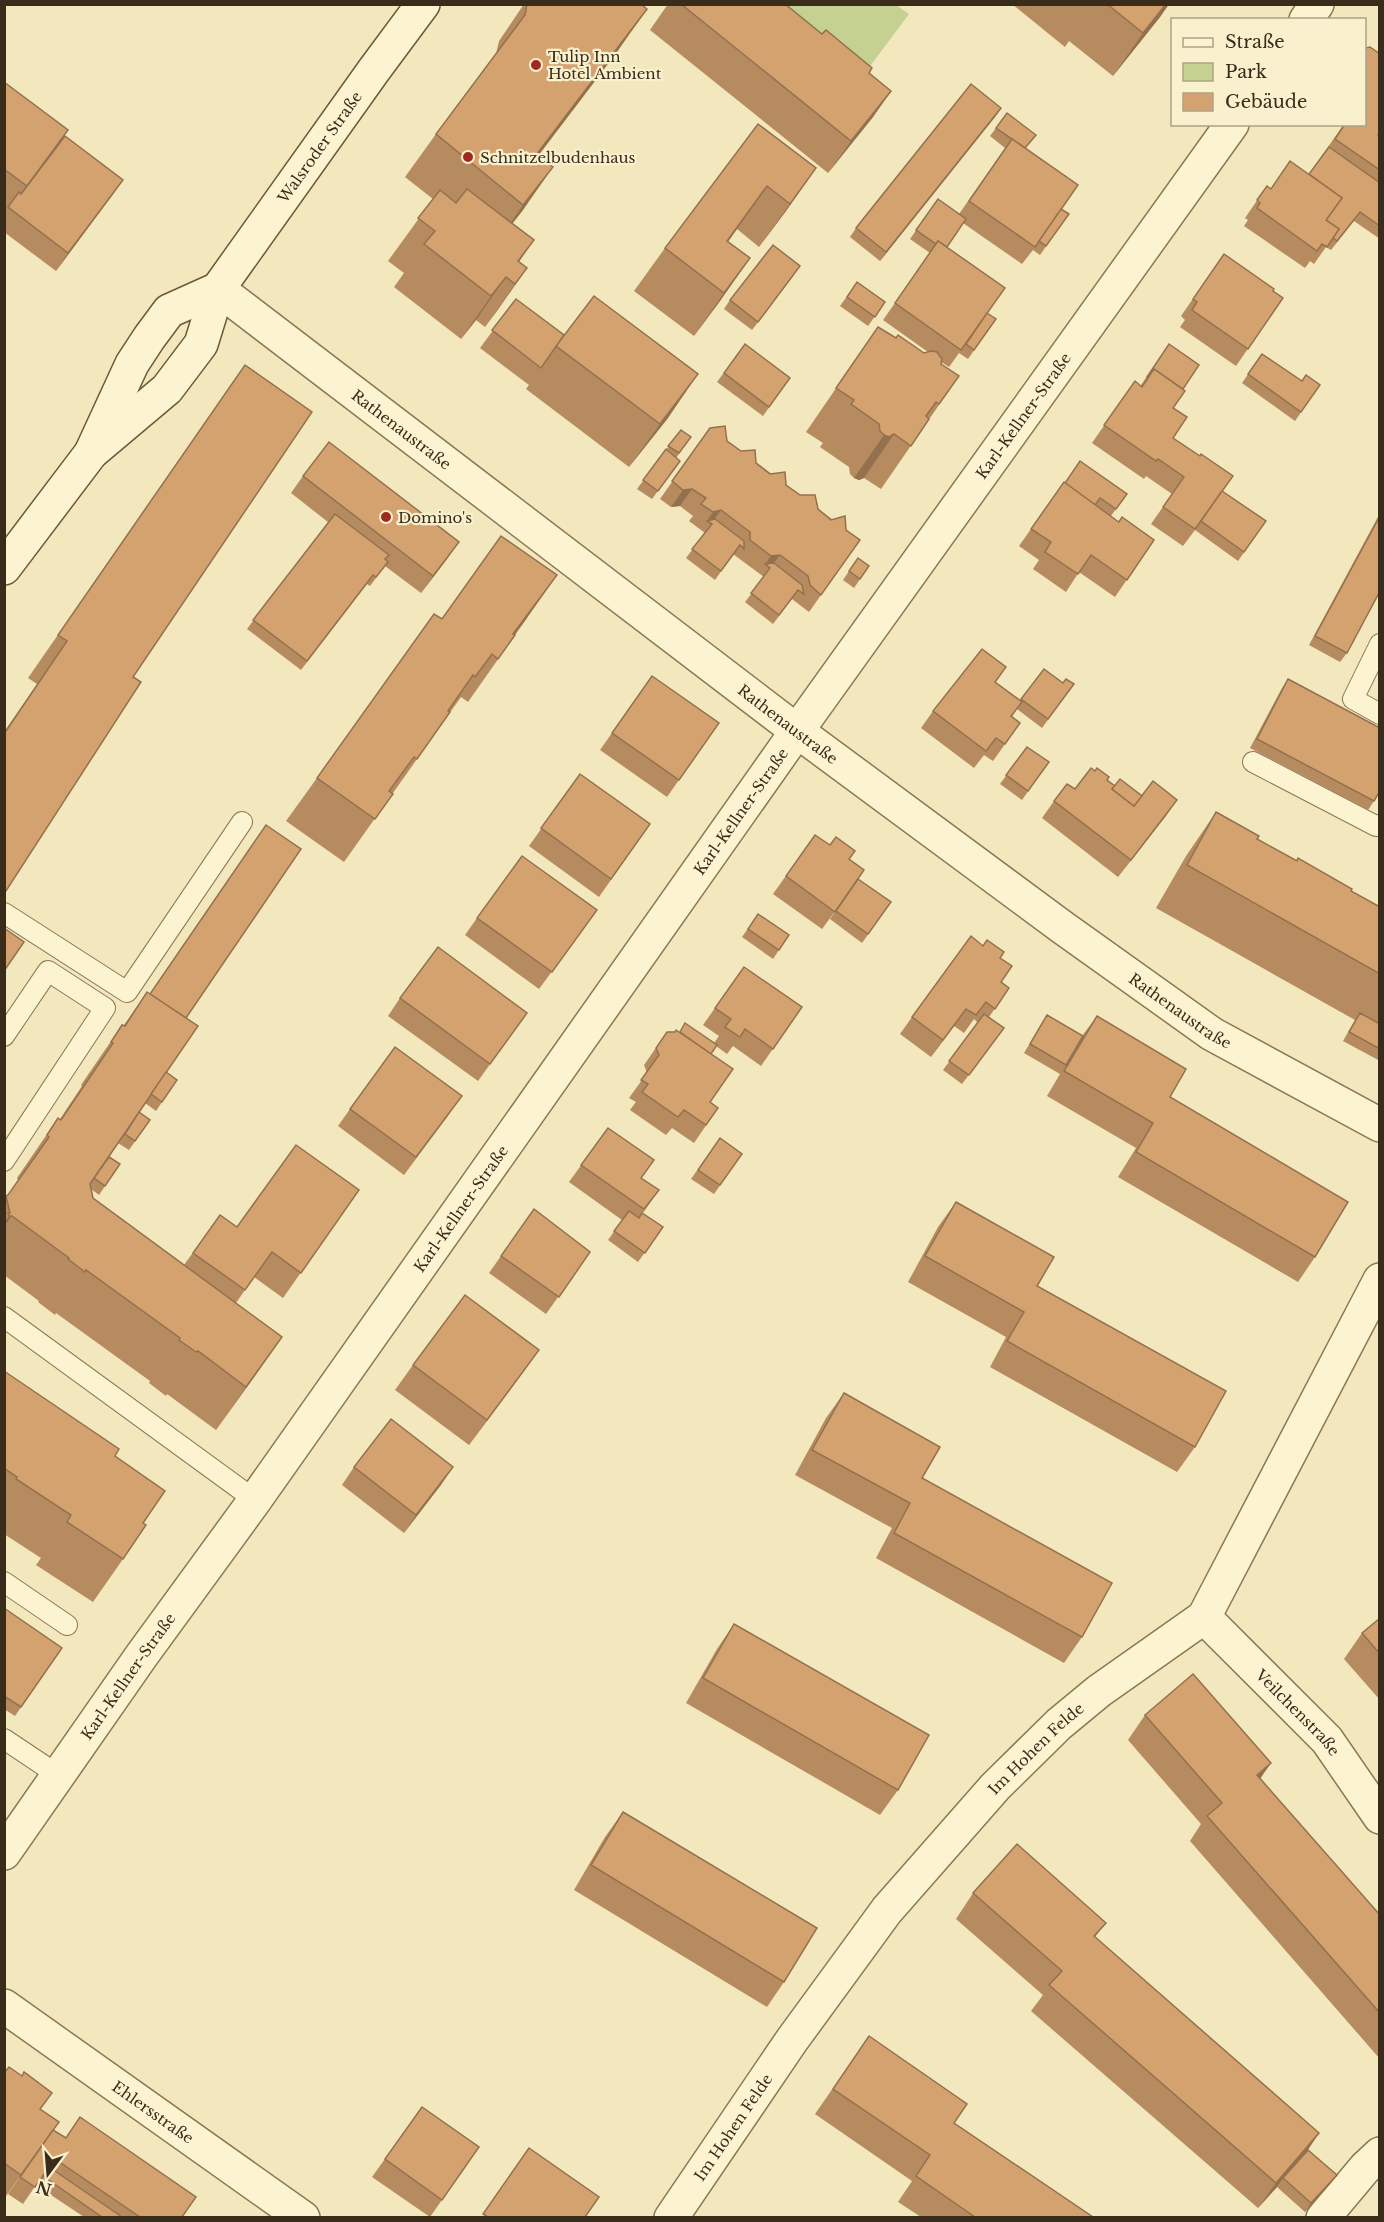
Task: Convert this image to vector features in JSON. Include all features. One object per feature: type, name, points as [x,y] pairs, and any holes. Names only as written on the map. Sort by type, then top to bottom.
[{"type":"street","name":"Walsroder Straße","points":[[91,453],[167,389],[201,344],[218,289],[423,4]]},
{"type":"street","points":[[1307,18],[1317,4]]},
{"type":"street","name":"Karl-Kellner-Straße","points":[[4,1853],[797,731],[1231,126]]},
{"type":"street","name":"Walsroder Straße","points":[[4,568],[91,453],[132,364],[156,329],[170,311],[218,289]]},
{"type":"street","name":"Rathenaustraße","points":[[218,289],[797,731],[1062,927],[1212,1034],[1380,1125]]},
{"type":"street","name":"Im Hohen Felde","points":[[671,2217],[792,2040],[887,1910],[995,1787],[1059,1724],[1099,1691],[1204,1617],[1380,1280]]},
{"type":"street","name":"Veilchenstraße","points":[[1204,1617],[1327,1740],[1380,1817]]},
{"type":"street","name":"Ehlersstraße","points":[[4,2006],[303,2217]]},
{"type":"street","points":[[1323,2217],[1380,2154]]},
{"type":"lane","points":[[1380,644],[1353,699],[1380,714]]},
{"type":"lane","points":[[1253,762],[1376,826],[1380,825]]},
{"type":"lane","points":[[4,913],[127,992],[242,822]]},
{"type":"lane","points":[[4,1036],[48,972],[105,1008],[4,1161]]},
{"type":"lane","points":[[4,1317],[255,1500]]},
{"type":"lane","points":[[4,1582],[67,1625]]},
{"type":"lane","points":[[4,1739],[58,1775]]},
{"type":"green space","points":[[751,5],[896,5],[909,14],[856,85]]},
{"type":"building","points":[[527,4],[641,4],[647,9],[536,155],[553,167],[523,205],[436,134],[525,15]]},
{"type":"building","points":[[681,4],[785,4],[822,34],[826,30],[872,68],[869,73],[891,91],[851,141]]},
{"type":"building","points":[[1107,4],[1166,4],[1143,33]]},
{"type":"building","points":[[1370,47],[1380,54],[1380,132],[1378,135],[1380,136],[1380,170],[1335,139],[1344,126],[1366,126],[1366,48]]},
{"type":"building","points":[[4,82],[68,130],[27,186],[4,169]]},
{"type":"building","points":[[971,84],[1001,108],[886,252],[856,228]]},
{"type":"building","points":[[1007,113],[1036,135],[1025,148],[996,128]]},
{"type":"building","points":[[758,124],[816,168],[790,204],[767,186],[727,241],[750,258],[724,293],[665,248]]},
{"type":"building","points":[[65,136],[123,180],[68,253],[8,207],[19,192],[21,194]]},
{"type":"building","points":[[1012,139],[1078,185],[1035,247],[969,201]]},
{"type":"building","points":[[1329,147],[1380,183],[1380,226],[1360,212],[1337,241],[1333,238],[1339,229],[1326,220],[1342,198],[1309,174]]},
{"type":"building","points":[[1290,161],[1342,198],[1326,220],[1339,229],[1327,247],[1322,244],[1317,251],[1257,208],[1260,203],[1257,200],[1267,186],[1271,189]]},
{"type":"building","points":[[467,189],[534,240],[518,261],[527,268],[515,284],[506,277],[491,296],[424,244],[435,231],[418,218],[440,190],[456,203]]},
{"type":"building","points":[[938,199],[966,219],[947,247],[938,241],[936,244],[916,230]]},
{"type":"building","points":[[1061,209],[1069,214],[1046,246],[1039,241]]},
{"type":"building","points":[[938,241],[1005,288],[961,350],[895,303]]},
{"type":"building","points":[[773,245],[800,266],[758,322],[730,300]]},
{"type":"building","points":[[1224,254],[1274,289],[1273,291],[1283,298],[1248,349],[1192,310],[1197,302],[1193,299]]},
{"type":"building","points":[[857,282],[885,302],[875,317],[847,297]]},
{"type":"building","points":[[594,296],[698,374],[660,424],[556,346]]},
{"type":"building","points":[[516,299],[564,335],[541,368],[492,330]]},
{"type":"building","points":[[987,313],[996,319],[974,350],[966,344]]},
{"type":"building","points":[[878,327],[896,338],[898,335],[924,353],[937,352],[942,359],[941,364],[959,376],[939,404],[936,402],[926,416],[929,419],[911,446],[894,434],[889,437],[884,435],[880,431],[879,424],[851,404],[854,400],[836,388]]},
{"type":"building","points":[[745,344],[790,378],[769,407],[724,373]]},
{"type":"building","points":[[1169,344],[1199,365],[1183,389],[1154,369],[1149,378],[1147,377]]},
{"type":"building","points":[[1262,354],[1302,381],[1306,375],[1320,385],[1301,412],[1248,374]]},
{"type":"building","points":[[245,365],[312,412],[133,677],[141,682],[4,894],[4,734],[67,641],[58,635]]},
{"type":"building","points":[[1154,369],[1185,391],[1173,408],[1187,417],[1173,438],[1233,476],[1195,529],[1163,507],[1184,477],[1158,459],[1156,461],[1104,425],[1135,381],[1142,387]]},
{"type":"building","points":[[725,426],[727,441],[741,451],[755,450],[756,463],[770,474],[785,472],[786,485],[800,495],[815,495],[818,509],[831,520],[845,516],[846,530],[860,540],[821,595],[810,585],[808,576],[780,555],[771,556],[750,540],[750,532],[721,510],[713,512],[701,504],[706,498],[692,489],[683,490],[672,481],[710,428]]},
{"type":"building","points":[[681,430],[691,437],[679,453],[668,446]]},
{"type":"building","points":[[329,442],[459,542],[433,576],[303,476]]},
{"type":"building","points":[[666,449],[680,461],[658,491],[643,480]]},
{"type":"building","points":[[1080,461],[1127,494],[1116,509],[1100,498],[1095,505],[1065,483]]},
{"type":"building","points":[[1064,482],[1119,522],[1122,517],[1154,540],[1127,580],[1091,555],[1078,574],[1045,552],[1051,542],[1031,529]]},
{"type":"building","points":[[1222,491],[1266,521],[1244,552],[1201,521]]},
{"type":"building","points":[[335,514],[389,555],[385,559],[388,562],[376,577],[373,575],[307,661],[253,620]]},
{"type":"building","points":[[1380,516],[1380,591],[1347,653],[1315,636]]},
{"type":"building","points":[[715,519],[744,541],[744,549],[740,545],[721,571],[692,549],[712,524],[707,521]]},
{"type":"building","points":[[501,536],[557,575],[513,634],[515,635],[498,659],[492,654],[475,677],[473,675],[417,759],[414,757],[389,791],[393,794],[375,819],[317,778],[434,614],[442,619]]},
{"type":"building","points":[[858,558],[869,566],[860,579],[849,571]]},
{"type":"building","points":[[774,563],[802,585],[804,594],[798,590],[779,615],[751,593],[770,568],[765,564]]},
{"type":"building","points":[[982,649],[1006,667],[995,682],[1022,702],[1011,716],[1020,723],[1005,744],[996,738],[986,751],[933,711]]},
{"type":"building","points":[[1044,669],[1063,683],[1066,679],[1074,684],[1048,719],[1021,699]]},
{"type":"building","points":[[652,676],[719,723],[679,780],[612,733]]},
{"type":"building","points":[[1288,679],[1380,728],[1380,791],[1374,801],[1257,739]]},
{"type":"building","points":[[1027,747],[1049,762],[1028,791],[1006,775]]},
{"type":"building","points":[[1091,768],[1095,771],[1097,768],[1109,777],[1107,780],[1115,786],[1112,789],[1134,806],[1153,781],[1177,800],[1131,860],[1054,801],[1067,784],[1075,789]]},
{"type":"building","points":[[580,774],[650,824],[611,879],[541,828]]},
{"type":"building","points":[[1120,779],[1142,796],[1134,806],[1112,789]]},
{"type":"building","points":[[1216,812],[1259,836],[1257,839],[1297,861],[1298,858],[1380,907],[1380,974],[1187,865]]},
{"type":"building","points":[[266,825],[301,849],[186,1018],[150,994]]},
{"type":"building","points":[[815,835],[830,845],[836,837],[855,851],[849,859],[864,870],[835,912],[786,876]]},
{"type":"building","points":[[522,856],[597,910],[552,972],[477,918]]},
{"type":"building","points":[[858,879],[891,902],[868,934],[836,911]]},
{"type":"building","points":[[758,914],[789,935],[779,950],[748,929]]},
{"type":"building","points":[[4,928],[24,942],[4,971]]},
{"type":"building","points":[[971,936],[983,946],[987,940],[1004,952],[1000,958],[1012,966],[1001,982],[1009,988],[995,1009],[986,1002],[976,1015],[966,1009],[943,1040],[912,1017]]},
{"type":"building","points":[[438,947],[527,1013],[490,1064],[400,998]]},
{"type":"building","points":[[744,967],[802,1007],[773,1049],[745,1029],[740,1037],[725,1027],[731,1019],[715,1008]]},
{"type":"building","points":[[147,992],[198,1026],[90,1184],[93,1198],[282,1337],[246,1387],[86,1270],[85,1272],[8,1213],[10,1213],[6,1196],[49,1137],[47,1135],[58,1118],[61,1120],[113,1043],[111,1042],[122,1025],[125,1026]]},
{"type":"building","points":[[1360,1013],[1380,1024],[1380,1049],[1349,1032]]},
{"type":"building","points":[[984,1014],[1004,1028],[969,1075],[949,1061]]},
{"type":"building","points":[[1047,1015],[1083,1036],[1066,1065],[1030,1044]]},
{"type":"building","points":[[1097,1016],[1186,1069],[1170,1097],[1348,1202],[1315,1257],[1136,1152],[1153,1123],[1064,1071]]},
{"type":"building","points":[[685,1023],[717,1045],[711,1054],[680,1032]]},
{"type":"building","points":[[676,1030],[733,1069],[710,1102],[718,1108],[706,1125],[684,1110],[678,1117],[642,1092],[648,1084],[641,1080],[659,1055],[656,1048],[667,1032]]},
{"type":"building","points":[[395,1047],[462,1096],[416,1157],[350,1109]]},
{"type":"building","points":[[166,1072],[177,1080],[162,1102],[151,1094]]},
{"type":"building","points":[[139,1112],[150,1120],[135,1141],[125,1134]]},
{"type":"building","points":[[608,1128],[654,1160],[641,1178],[659,1190],[644,1209],[581,1165]]},
{"type":"building","points":[[720,1138],[742,1154],[720,1185],[698,1170]]},
{"type":"building","points":[[296,1145],[359,1190],[301,1273],[272,1252],[245,1290],[193,1253],[220,1215],[237,1227]]},
{"type":"building","points":[[109,1157],[120,1164],[105,1186],[94,1178]]},
{"type":"building","points":[[956,1202],[1054,1257],[1037,1286],[1226,1391],[1195,1447],[1007,1341],[1024,1312],[925,1256]]},
{"type":"building","points":[[534,1209],[590,1252],[559,1297],[501,1256]]},
{"type":"building","points":[[629,1211],[639,1218],[642,1213],[663,1227],[645,1253],[614,1231]]},
{"type":"building","points":[[465,1295],[539,1350],[487,1420],[413,1365]]},
{"type":"building","points":[[4,1371],[119,1449],[115,1456],[165,1491],[143,1523],[146,1525],[123,1559],[67,1522],[71,1515],[16,1479],[17,1477],[4,1468]]},
{"type":"building","points":[[844,1393],[940,1447],[922,1478],[1112,1583],[1082,1637],[894,1533],[910,1503],[812,1450]]},
{"type":"building","points":[[391,1419],[453,1467],[416,1515],[354,1467]]},
{"type":"building","points":[[4,1608],[62,1648],[21,1707],[4,1696]]},
{"type":"building","points":[[1380,1618],[1380,1654],[1362,1633]]},
{"type":"building","points":[[734,1624],[929,1735],[898,1790],[703,1678]]},
{"type":"building","points":[[1193,1674],[1271,1763],[1257,1775],[1380,1915],[1380,2013],[1207,1816],[1222,1803],[1145,1715]]},
{"type":"building","points":[[623,1812],[817,1928],[784,1982],[591,1865]]},
{"type":"building","points":[[1017,1844],[1106,1923],[1094,1936],[1319,2133],[1276,2183],[1049,1985],[1062,1971],[973,1893]]},
{"type":"building","points":[[869,2036],[967,2104],[954,2123],[1093,2217],[975,2217],[916,2176],[930,2155],[833,2089]]},
{"type":"building","points":[[9,2067],[22,2076],[24,2072],[52,2093],[40,2109],[59,2122],[21,2175],[4,2163],[4,2073]]},
{"type":"building","points":[[422,2107],[479,2147],[442,2200],[385,2159]]},
{"type":"building","points":[[80,2117],[196,2197],[182,2217],[140,2217],[55,2159],[35,2187],[20,2177],[53,2130],[66,2138]]},
{"type":"building","points":[[529,2148],[599,2197],[585,2217],[488,2217],[483,2214]]},
{"type":"building","points":[[1308,2150],[1337,2175],[1311,2203],[1283,2178]]},
{"type":"building","points":[[49,2167],[122,2217],[102,2217],[43,2176]]},
{"type":"place","name":"Tulip Inn Hotel Ambient","points":[[536,65]]},
{"type":"place","name":"Schnitzelbudenhaus","points":[[468,157]]},
{"type":"place","name":"Domino's","points":[[386,517]]}]
